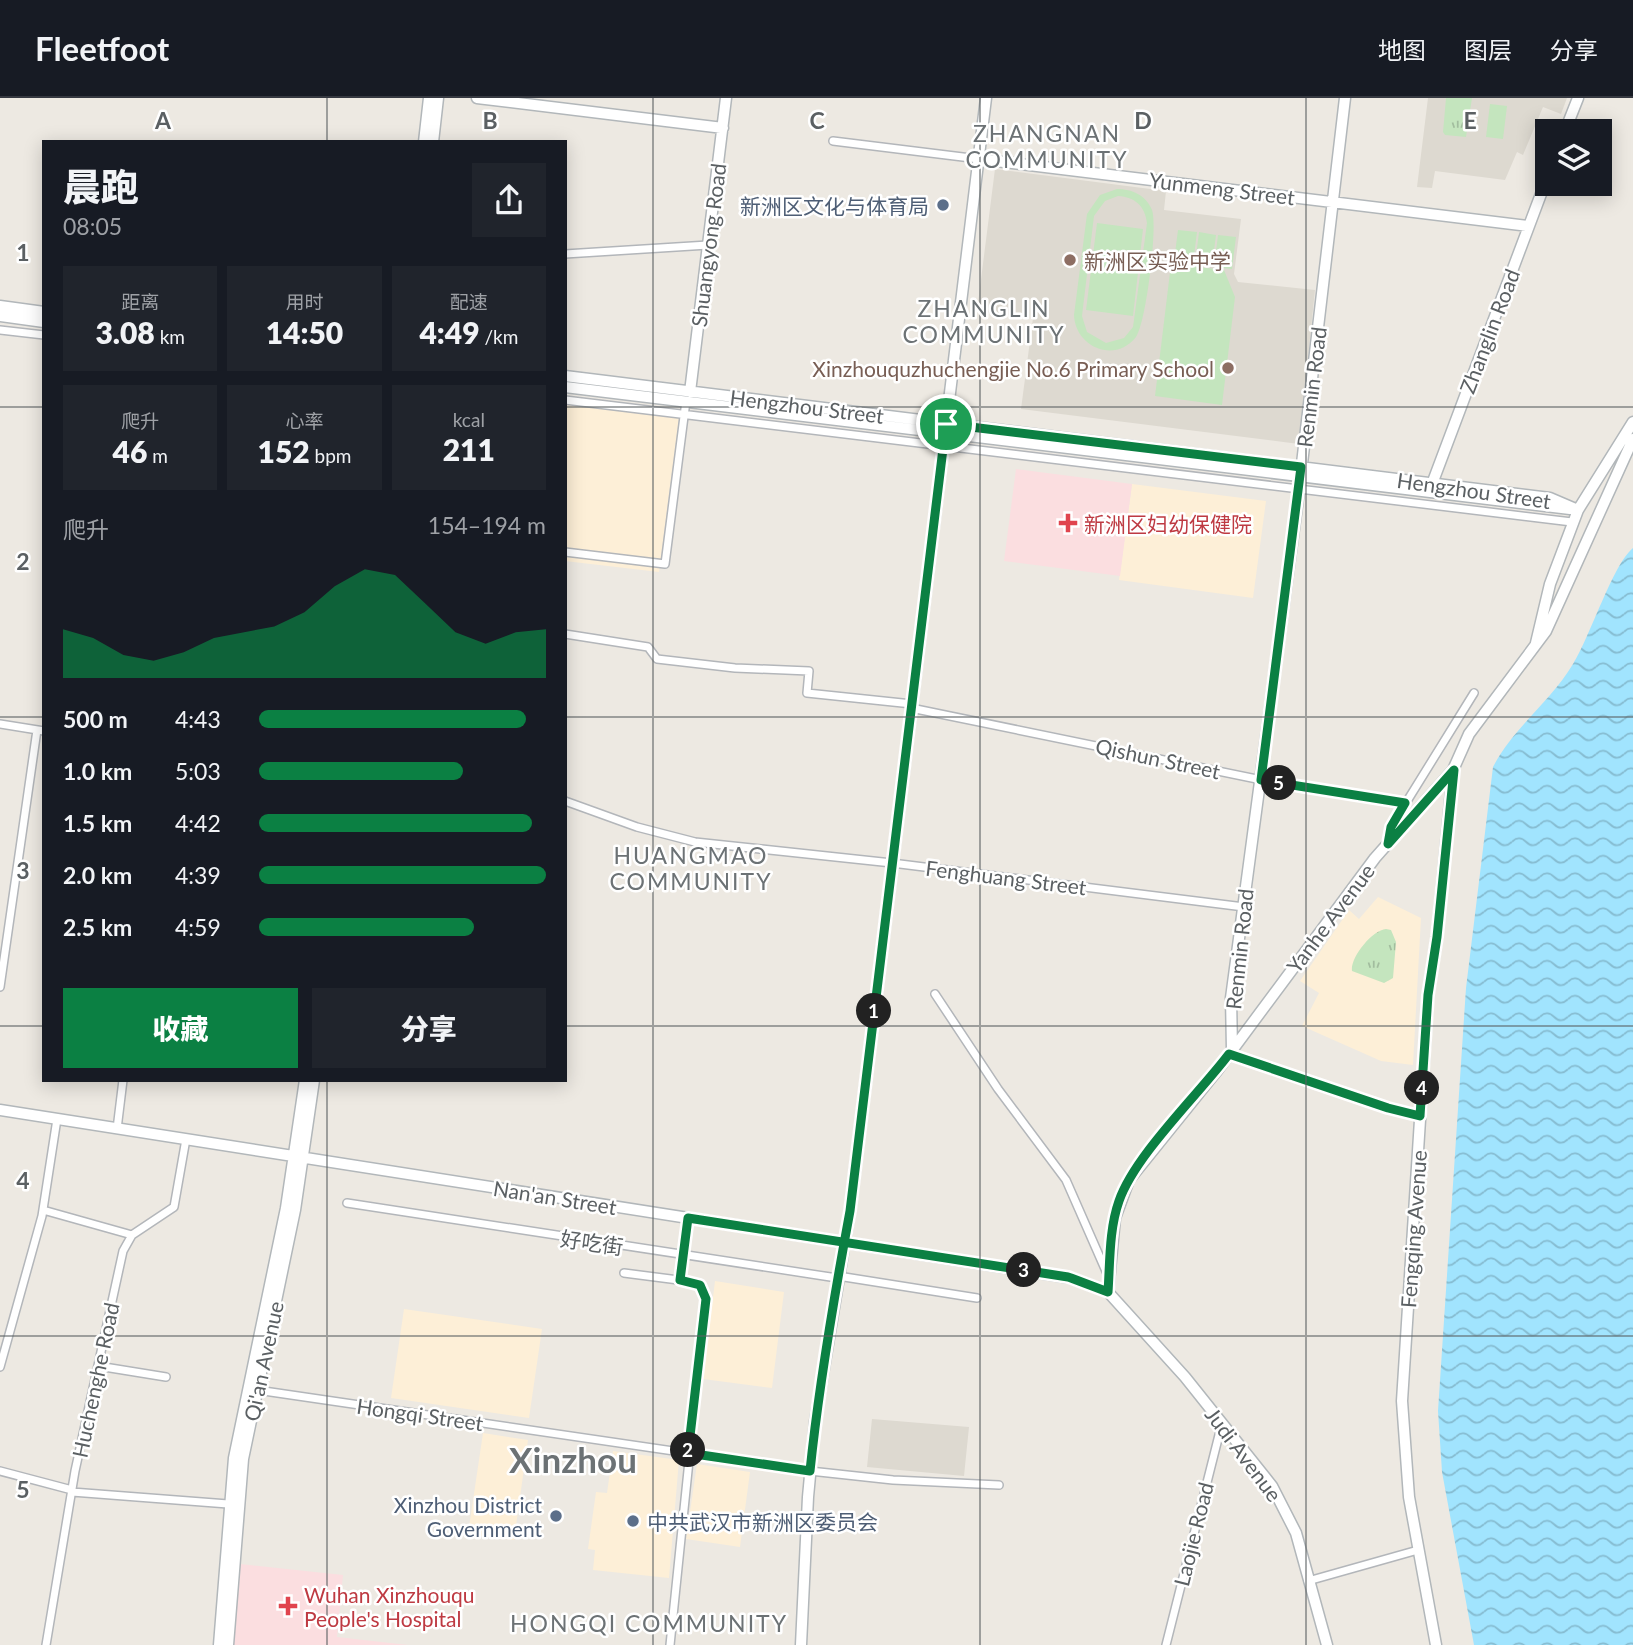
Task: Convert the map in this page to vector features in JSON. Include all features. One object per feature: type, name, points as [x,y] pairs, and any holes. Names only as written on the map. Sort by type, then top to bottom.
[{"type":"main road","points":[[424,140],[429,98]]},
{"type":"main road","points":[[433,140],[438,98]]},
{"type":"main road","points":[[477,98],[723,128]]},
{"type":"main road","name":"Shuangyong Road","points":[[688,397],[726,98]]},
{"type":"main road","points":[[801,1645],[810,1471],[844,1242],[986,98]]},
{"type":"main road","name":"Renmin Road","points":[[1230,1052],[1231,999],[1299,490],[1345,98]]},
{"type":"main road","points":[[1570,119],[1578,98]]},
{"type":"main road","name":"Yunmeng Street","points":[[979,159],[1528,226]]},
{"type":"main road","name":"Zhanglin Road","points":[[1432,484],[1540,196]]},
{"type":"main road","points":[[0,306],[42,312]]},
{"type":"main road","points":[[0,316],[42,322]]},
{"type":"main road","name":"Hengzhou Street","points":[[567,376],[688,397]]},
{"type":"main road","name":"Hengzhou Street","points":[[567,387],[688,397],[946,428],[1578,510]]},
{"type":"main road","points":[[1535,647],[1550,584],[1572,523],[1633,422]]},
{"type":"main road","name":"Yanhe Avenue","points":[[1108,1292],[1115,1218],[1129,1180],[1388,844],[1454,770],[1469,734],[1535,647],[1557,611],[1633,439]]},
{"type":"main road","name":"Hengzhou Street","points":[[1301,472],[1550,498],[1578,510]]},
{"type":"main road","name":"Fengqing Avenue","points":[[1436,1645],[1406,1478],[1402,1401],[1428,995],[1437,937],[1454,770]]},
{"type":"main road","name":"Qi'an Avenue","points":[[219,1645],[228,1504],[238,1436],[299,1157],[304,1082]]},
{"type":"main road","name":"Qi'an Avenue","points":[[228,1645],[237,1505],[314,1082]]},
{"type":"main road","name":"Nan'an Street","points":[[0,1110],[1071,1278],[1108,1292]]},
{"type":"main road","name":"Judi Avenue","points":[[1108,1292],[1185,1377],[1279,1497],[1296,1533],[1326,1645]]},
{"type":"street","name":"Yunmeng Street","points":[[833,141],[979,159]]},
{"type":"street","points":[[567,254],[708,245]]},
{"type":"street","points":[[0,330],[42,335]]},
{"type":"street","name":"Shuangyong Road","points":[[567,552],[665,565],[688,397]]},
{"type":"street","points":[[567,400],[1572,523]]},
{"type":"street","name":"Qishun Street","points":[[567,634],[648,647],[657,659],[735,668],[809,671],[807,693],[912,706],[1261,780],[1405,803]]},
{"type":"street","points":[[1388,844],[1391,827],[1474,693]]},
{"type":"street","points":[[0,724],[40,730],[0,987]]},
{"type":"street","name":"Fenghuang Street","points":[[567,802],[637,827],[695,842],[1244,906]]},
{"type":"street","points":[[935,994],[998,1088],[1066,1180],[1109,1278]]},
{"type":"street","points":[[1230,1052],[1388,1108],[1420,1116]]},
{"type":"street","points":[[117,1129],[123,1082]]},
{"type":"street","points":[[0,1367],[43,1210],[57,1119]]},
{"type":"street","points":[[43,1210],[132,1236],[174,1207],[186,1139]]},
{"type":"street","name":"好吃街","points":[[347,1203],[978,1298]]},
{"type":"street","points":[[680,1280],[688,1218]]},
{"type":"street","name":"Huchenghe Road","points":[[46,1645],[72,1491],[98,1366],[123,1251],[132,1236]]},
{"type":"street","points":[[624,1273],[700,1285],[706,1299],[670,1645]]},
{"type":"street","points":[[98,1366],[166,1377]]},
{"type":"street","name":"Hongqi Street","points":[[257,1390],[810,1471],[893,1480],[999,1485]]},
{"type":"street","name":"Laojie Road","points":[[1166,1645],[1222,1423]]},
{"type":"street","points":[[0,1471],[72,1491],[228,1504]]},
{"type":"street","points":[[1308,1581],[1418,1550]]},
{"type":"shaded area","points":[[1428,98],[1567,98],[1561,114],[1543,107],[1538,119],[1535,119],[1535,126],[1523,155],[1517,152],[1505,180],[1435,171],[1432,188],[1417,187]]},
{"type":"shaded area","points":[[995,169],[1166,191],[1164,210],[1241,219],[1234,274],[1238,282],[1315,290],[1299,444],[1021,409],[1033,318],[977,311]]},
{"type":"shaded area","points":[[567,403],[679,418],[659,572],[567,561]]},
{"type":"shaded area","name":"新洲区妇幼保健院","points":[[1016,469],[1132,484],[1120,576],[1004,561]]},
{"type":"shaded area","points":[[1132,484],[1266,501],[1253,598],[1119,580]]},
{"type":"shaded area","points":[[1378,897],[1421,918],[1413,1065],[1381,1061],[1302,1026],[1319,993],[1300,981],[1349,910],[1359,919]]},
{"type":"shaded area","points":[[715,1281],[784,1292],[772,1388],[703,1379]]},
{"type":"shaded area","points":[[404,1309],[542,1329],[529,1418],[391,1398]]},
{"type":"shaded area","points":[[872,1419],[969,1427],[964,1476],[867,1467]]},
{"type":"shaded area","points":[[483,1433],[528,1440],[514,1540],[468,1534]]},
{"type":"shaded area","name":"中共武汉市新洲区委员会","points":[[613,1451],[679,1460],[669,1578],[593,1570],[595,1550],[588,1549],[596,1492],[607,1493]]},
{"type":"shaded area","points":[[697,1464],[750,1472],[740,1547],[686,1539]]},
{"type":"shaded area","name":"Wuhan Xinzhouqu People's Hospital","points":[[240,1564],[343,1575],[337,1637],[408,1645],[233,1645]]},
{"type":"green space","points":[[1446,98],[1472,98],[1466,137],[1445,135],[1443,132]]},
{"type":"green space","points":[[1490,104],[1507,106],[1503,139],[1486,137]]},
{"type":"green space","points":[[1117,189],[1138,194],[1152,210],[1153,219],[1150,274],[1140,328],[1136,337],[1127,345],[1107,350],[1098,348],[1081,336],[1074,315],[1087,214],[1100,195]],"holes":[[[1118,196],[1134,200],[1141,207],[1147,223],[1133,327],[1124,338],[1106,343],[1087,332],[1082,316],[1094,216],[1105,201]]]},
{"type":"green space","points":[[1097,223],[1143,229],[1133,316],[1086,310]]},
{"type":"green space","points":[[1178,230],[1197,232],[1193,264],[1174,261]]},
{"type":"green space","points":[[1199,232],[1216,235],[1212,266],[1195,264]]},
{"type":"green space","points":[[1218,235],[1236,237],[1232,269],[1214,267]]},
{"type":"green space","points":[[1171,264],[1224,270],[1235,297],[1222,405],[1155,396]]},
{"type":"green space","points":[[1386,929],[1391,930],[1396,942],[1393,978],[1384,983],[1352,971],[1354,959],[1363,946],[1374,934]]},
{"type":"water","points":[[1633,548],[1633,1645],[1474,1645],[1442,1472],[1438,1411],[1466,988],[1493,767],[1511,740],[1573,664],[1618,569]]},
{"type":"place","name":"新洲区文化与体育局","points":[[943,205]]},
{"type":"place","name":"新洲区实验中学","points":[[1070,260]]},
{"type":"place","name":"Xinzhouquzhuchengjie No.6 Primary School","points":[[1228,368]]},
{"type":"place","name":"新洲区妇幼保健院","points":[[1068,523]]},
{"type":"place","name":"Xinzhou District Government","points":[[556,1516]]},
{"type":"place","name":"中共武汉市新洲区委员会","points":[[633,1521]]},
{"type":"place","name":"Wuhan Xinzhouqu People's Hospital","points":[[288,1606]]},
{"type":"district","name":"ZHANGNAN COMMUNITY","points":[[1047,146]]},
{"type":"district","name":"ZHANGLIN COMMUNITY","points":[[984,321]]},
{"type":"district","name":"HUANGMAO COMMUNITY","points":[[691,868]]},
{"type":"district","name":"Xinzhou","points":[[573,1459]]},
{"type":"district","name":"HONGQI COMMUNITY","points":[[649,1623]]},
{"type":"route","points":[[946,424],[850,1211],[844,1242],[836,1285],[810,1471],[688,1453],[706,1299],[700,1285],[680,1280],[688,1218],[844,1242],[1068,1277],[1108,1292],[1115,1218],[1124,1189],[1140,1164],[1229,1054],[1388,1108],[1420,1116],[1428,995],[1437,937],[1454,770],[1388,844],[1388,834],[1405,803],[1261,780],[1301,467],[946,424]]}]
